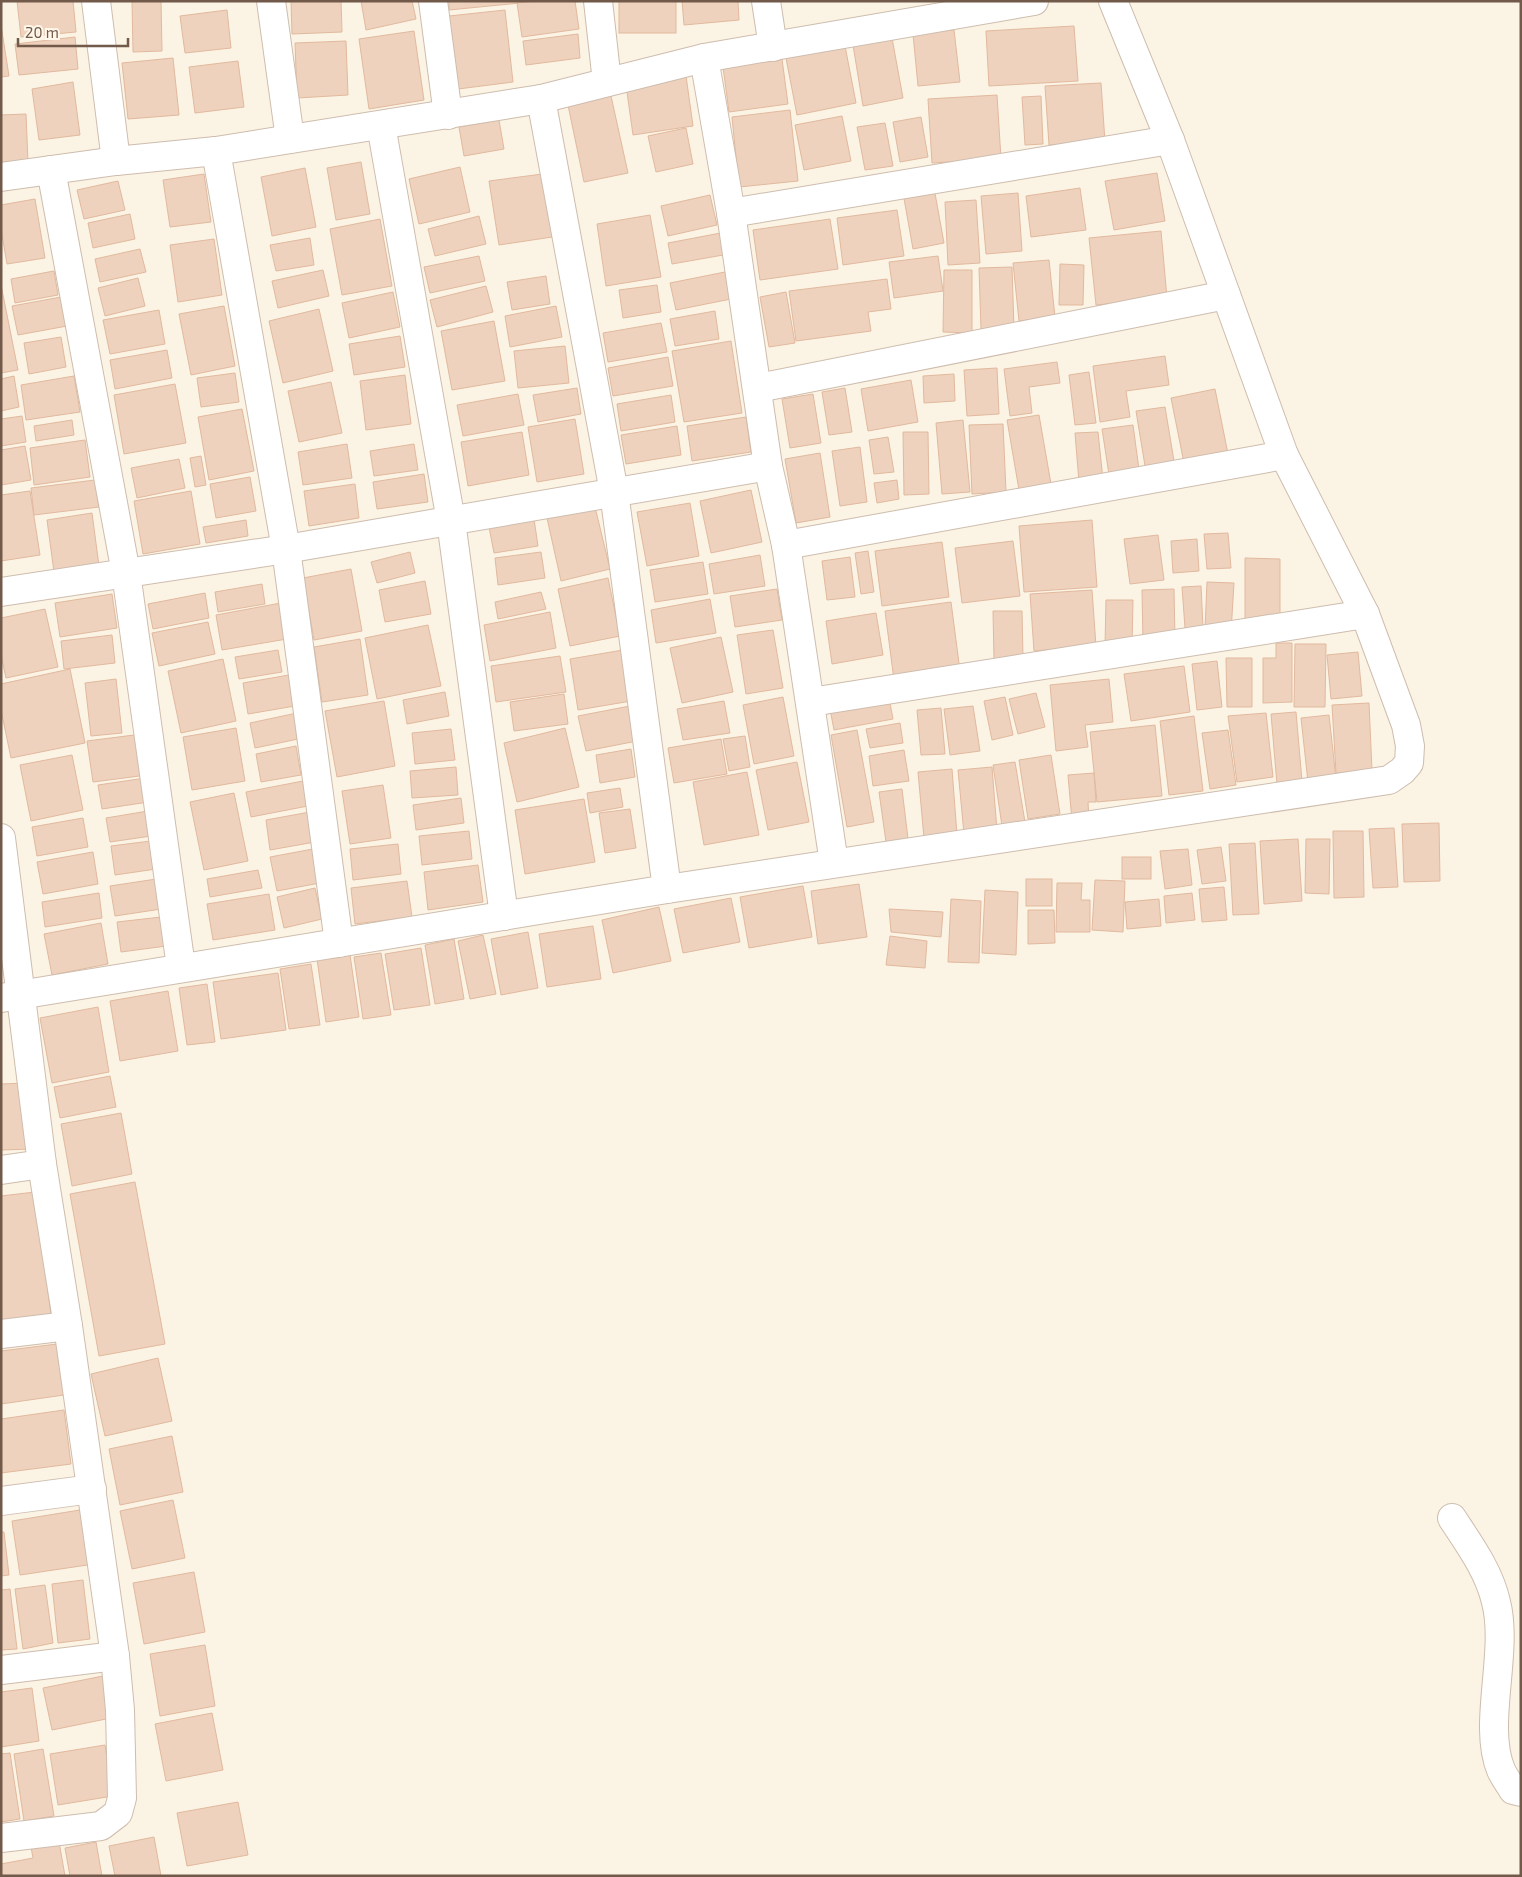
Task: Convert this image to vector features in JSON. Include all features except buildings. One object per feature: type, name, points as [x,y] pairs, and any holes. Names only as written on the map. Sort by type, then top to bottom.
[{"type":"street","points":[[96,1],[116,161]]},
{"type":"street","points":[[271,1],[290,139]]},
{"type":"street","points":[[433,1],[448,115]]},
{"type":"street","points":[[598,1],[607,82]]},
{"type":"street","points":[[766,1],[773,47]]},
{"type":"street","points":[[1,177],[116,161],[216,151],[448,115],[541,99],[704,58],[773,47],[932,10],[1034,1]]},
{"type":"street","points":[[10,996],[667,889],[1390,780],[1402,772],[1409,763],[1410,746],[1406,725],[1365,614],[1284,455],[1170,140],[1113,1]]},
{"type":"street","points":[[704,58],[731,213],[768,466],[786,544],[834,863]]},
{"type":"street","points":[[541,99],[614,492],[667,889]]},
{"type":"street","points":[[381,125],[451,521],[504,916]]},
{"type":"street","points":[[731,213],[1170,140]]},
{"type":"street","points":[[216,151],[286,549],[339,943]]},
{"type":"street","points":[[52,170],[126,573],[181,967]]},
{"type":"street","points":[[758,388],[1226,295]]},
{"type":"street","points":[[786,544],[1284,455]]},
{"type":"street","points":[[1,592],[286,549],[768,466]]},
{"type":"street","points":[[811,702],[1365,614]]},
{"type":"street","points":[[1,838],[10,996],[42,1164],[92,1489],[115,1656],[120,1710],[122,1798],[118,1813],[101,1826],[1,1838]]},
{"type":"street","points":[[1,1170],[42,1164]]},
{"type":"street","points":[[1,1334],[68,1326]]},
{"type":"street","points":[[1,1501],[92,1489]]},
{"type":"street","points":[[1452,1518],[1477,1556],[1496,1602],[1499,1631],[1495,1744],[1501,1770],[1513,1790],[1521,1792]]},
{"type":"street","points":[[1,1670],[115,1656]]}]
